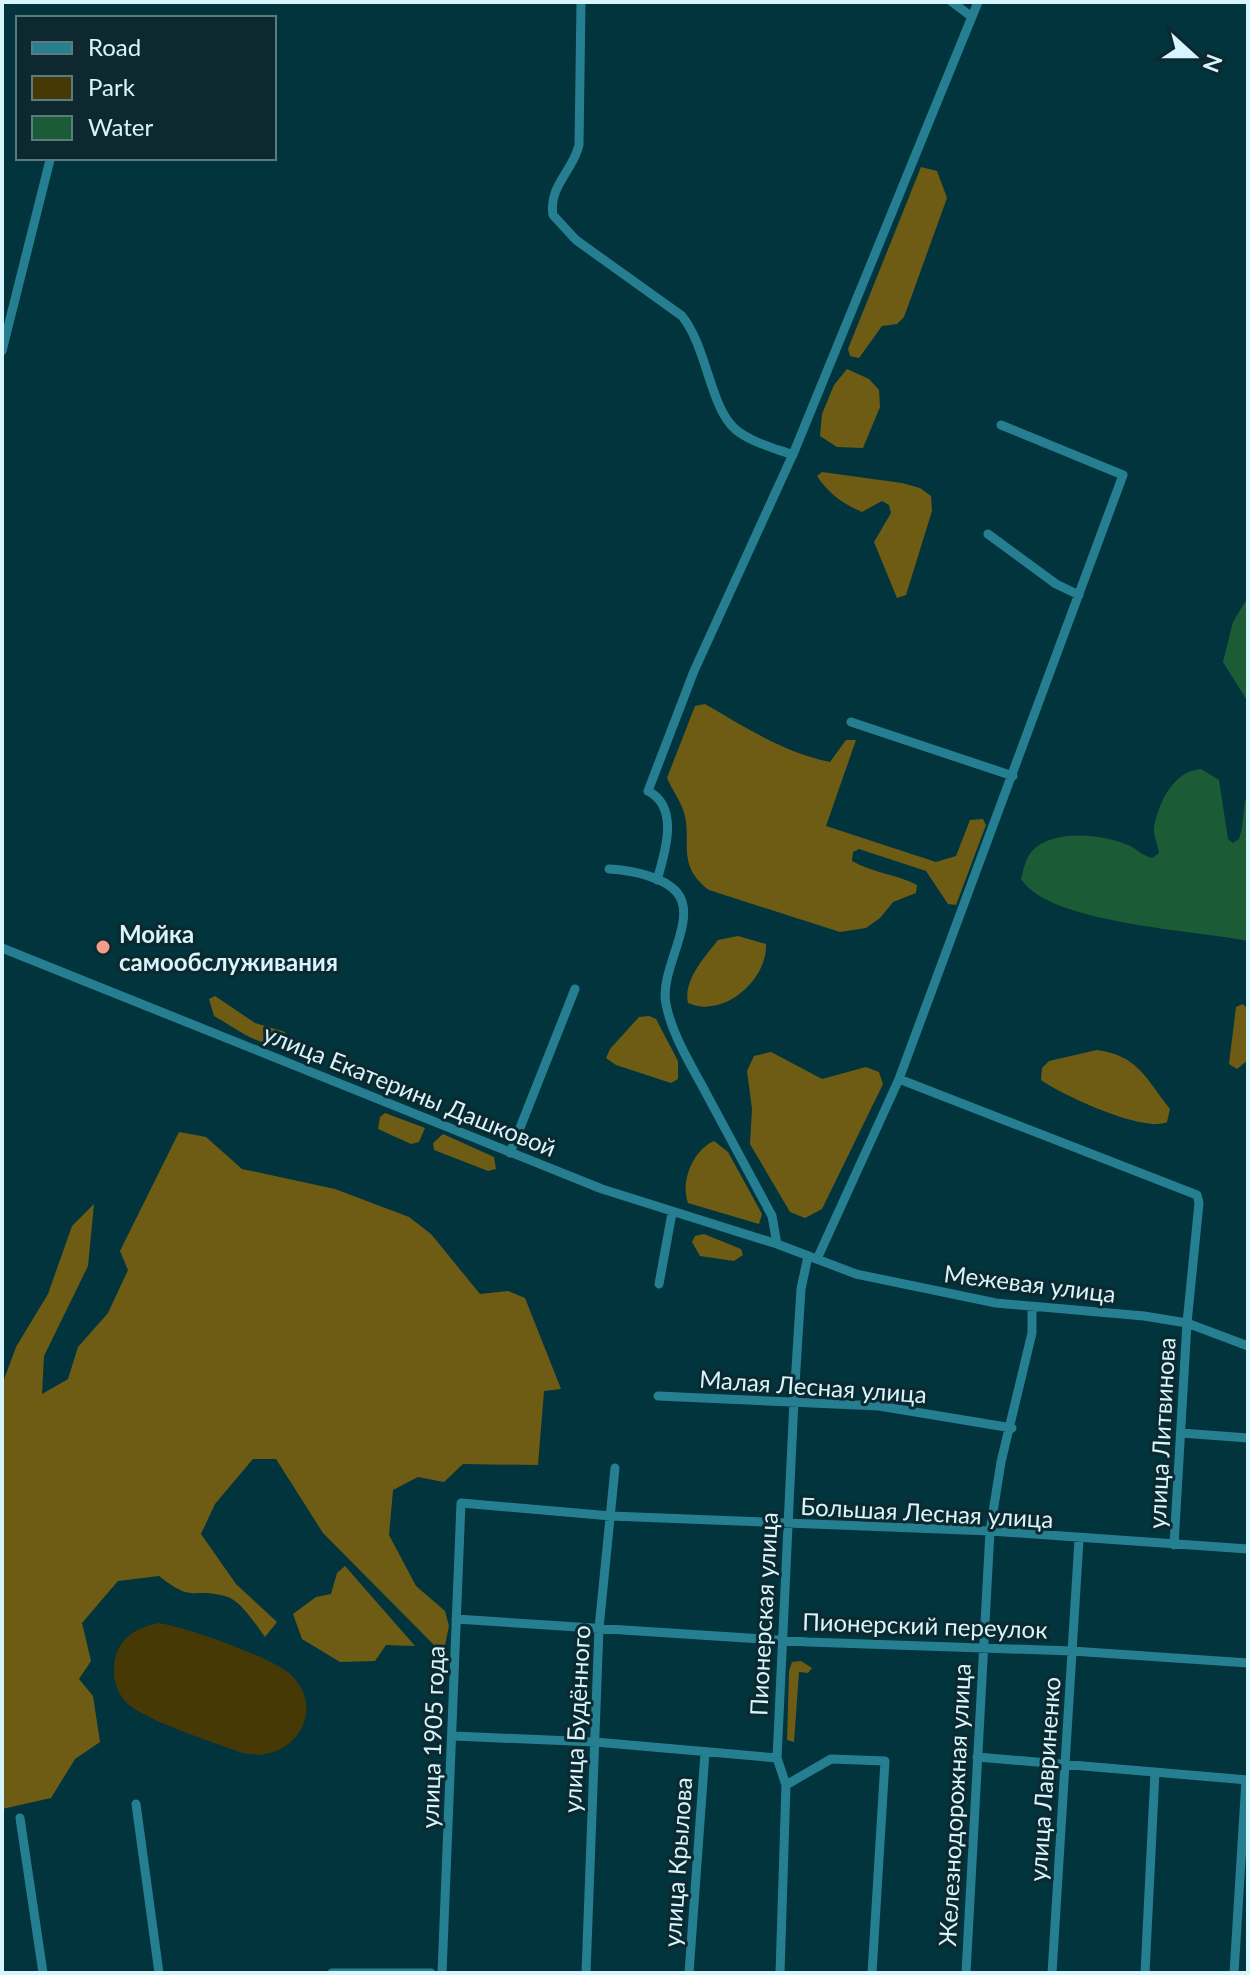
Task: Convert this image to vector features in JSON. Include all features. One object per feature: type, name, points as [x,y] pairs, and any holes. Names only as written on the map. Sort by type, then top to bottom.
[{"type":"street","points":[[581,2],[579,145],[575,162],[553,193],[553,215],[576,240],[682,316],[694,331],[723,414],[733,428],[793,455]]},
{"type":"street","points":[[952,2],[972,17]]},
{"type":"street","points":[[657,880],[665,852],[667,825],[665,809],[658,796],[648,791],[694,671],[793,455],[978,2]]},
{"type":"street","points":[[2,351],[50,160]]},
{"type":"street","name":"Пионерская улица","points":[[780,1973],[786,1785],[777,1758],[801,1289],[812,1257],[899,1079],[1123,475],[1001,425]]},
{"type":"street","points":[[988,534],[1056,584],[1079,595]]},
{"type":"street","points":[[851,722],[1013,776]]},
{"type":"street","points":[[609,869],[657,880],[670,886],[681,898],[684,915],[665,985],[666,1004],[684,1051],[772,1216],[777,1244]]},
{"type":"street","name":"улица Екатерины Дашковой","points":[[2,948],[510,1153],[672,1213],[812,1257]]},
{"type":"street","points":[[510,1153],[575,989]]},
{"type":"street","name":"улица Литвинова","points":[[899,1079],[1197,1195],[1199,1203],[1194,1278],[1187,1323],[1174,1545]]},
{"type":"street","points":[[659,1284],[672,1213]]},
{"type":"street","name":"Межевая улица","points":[[812,1257],[873,1279],[1032,1308],[1144,1316],[1187,1323],[1248,1346]]},
{"type":"street","name":"Железнодорожная улица","points":[[966,1973],[990,1531],[1001,1462],[1012,1428],[1032,1333],[1032,1308]]},
{"type":"street","name":"Малая Лесная улица","points":[[658,1396],[879,1406],[1012,1428]]},
{"type":"street","points":[[1181,1433],[1248,1438]]},
{"type":"street","name":"улица Будённого","points":[[586,1973],[599,1628],[615,1468]]},
{"type":"street","name":"Большая Лесная улица","points":[[461,1503],[611,1516],[990,1531],[1079,1540],[1248,1549]]},
{"type":"street","name":"улица 1905 года","points":[[442,1973],[454,1736],[461,1503]]},
{"type":"street","name":"улица Лавриненко","points":[[1052,1973],[1079,1540]]},
{"type":"street","name":"Пионерский переулок","points":[[456,1619],[1248,1663]]},
{"type":"street","points":[[454,1736],[595,1742],[777,1758]]},
{"type":"street","name":"улица Крылова","points":[[689,1973],[705,1753]]},
{"type":"street","points":[[977,1757],[1053,1762],[1064,1767],[1247,1780],[1234,1973]]},
{"type":"street","points":[[786,1785],[831,1759],[885,1761],[872,1973]]},
{"type":"street","points":[[1145,1973],[1155,1772]]},
{"type":"street","points":[[136,1804],[159,1973]]},
{"type":"street","points":[[20,1818],[43,1973]]},
{"type":"street","points":[[332,1973],[431,1973]]},
{"type":"green space","points":[[159,1623],[231,1645],[285,1670],[303,1693],[306,1708],[304,1723],[297,1735],[273,1752],[257,1755],[240,1752],[164,1724],[128,1704],[120,1694],[114,1677],[118,1651],[131,1634]]},
{"type":"shaded area","points":[[921,167],[937,171],[947,198],[904,317],[897,324],[882,326],[859,358],[850,356],[848,349]]},
{"type":"shaded area","points":[[847,369],[869,379],[879,390],[880,407],[863,448],[837,447],[820,436],[822,414],[834,385]]},
{"type":"shaded area","points":[[822,472],[902,483],[920,488],[931,496],[932,511],[906,595],[897,598],[874,542],[891,513],[889,505],[882,501],[862,512],[855,509],[826,488],[817,476]]},
{"type":"shaded area","points":[[705,704],[781,746],[813,758],[830,762],[846,740],[856,740],[826,826],[936,862],[956,856],[970,820],[983,819],[986,825],[956,905],[948,904],[926,871],[859,849],[853,852],[852,861],[917,885],[916,893],[893,902],[880,918],[866,928],[840,932],[709,890],[691,870],[685,818],[667,778],[695,706]]},
{"type":"shaded area","points":[[738,936],[766,944],[765,957],[752,982],[729,1001],[702,1006],[688,1003],[689,986],[701,961],[718,940]]},
{"type":"shaded area","points":[[215,996],[255,1023],[285,1032],[286,1042],[268,1044],[259,1041],[214,1016],[209,999]]},
{"type":"shaded area","points":[[1243,1004],[1248,1010],[1248,1060],[1237,1069],[1229,1064],[1236,1007]]},
{"type":"shaded area","points":[[639,1017],[656,1019],[678,1061],[678,1079],[671,1083],[616,1065],[606,1058],[610,1049]]},
{"type":"shaded area","points":[[1097,1050],[1123,1057],[1140,1070],[1170,1109],[1167,1122],[1156,1124],[1123,1118],[1084,1103],[1041,1080],[1042,1068],[1049,1061]]},
{"type":"shaded area","points":[[771,1052],[822,1079],[866,1067],[879,1072],[883,1084],[822,1209],[805,1218],[790,1212],[750,1144],[752,1109],[747,1071],[754,1056]]},
{"type":"shaded area","points":[[385,1113],[425,1128],[419,1142],[411,1144],[378,1129],[380,1117]]},
{"type":"shaded area","points":[[179,1132],[206,1137],[242,1169],[335,1189],[409,1217],[431,1234],[480,1294],[508,1291],[525,1298],[561,1389],[544,1391],[538,1465],[463,1464],[444,1482],[418,1477],[393,1490],[389,1535],[416,1586],[445,1611],[449,1626],[445,1645],[436,1647],[323,1533],[276,1459],[253,1459],[215,1504],[201,1534],[236,1584],[277,1622],[265,1637],[231,1598],[179,1590],[159,1576],[118,1581],[82,1623],[91,1661],[79,1679],[93,1696],[100,1742],[75,1759],[51,1798],[2,1809],[2,1385],[16,1347],[48,1294],[72,1226],[94,1204],[88,1266],[44,1356],[42,1394],[68,1379],[78,1347],[108,1313],[128,1270],[120,1251]]},
{"type":"shaded area","points":[[443,1134],[494,1157],[496,1169],[488,1171],[434,1150],[433,1143]]},
{"type":"shaded area","points":[[714,1141],[728,1152],[762,1214],[759,1224],[688,1203],[686,1186],[690,1168],[700,1152]]},
{"type":"shaded area","points":[[704,1234],[741,1249],[743,1255],[734,1261],[700,1256],[692,1242],[695,1236]]},
{"type":"shaded area","points":[[345,1566],[415,1646],[386,1645],[375,1661],[340,1662],[302,1639],[293,1614],[316,1597],[331,1594],[337,1573]]},
{"type":"shaded area","points":[[801,1661],[812,1668],[808,1673],[799,1672],[794,1742],[787,1740],[789,1671],[792,1662]]},
{"type":"water","points":[[1248,597],[1248,702],[1223,662],[1233,622]]},
{"type":"water","points":[[1201,769],[1219,780],[1228,839],[1233,843],[1241,833],[1248,790],[1248,941],[1092,915],[1061,906],[1037,894],[1021,879],[1026,860],[1033,850],[1042,843],[1067,836],[1094,836],[1119,842],[1152,858],[1159,853],[1154,827],[1164,798],[1183,775]]},
{"type":"place","name":"Мойка самообслуживания","points":[[103,947]]}]
